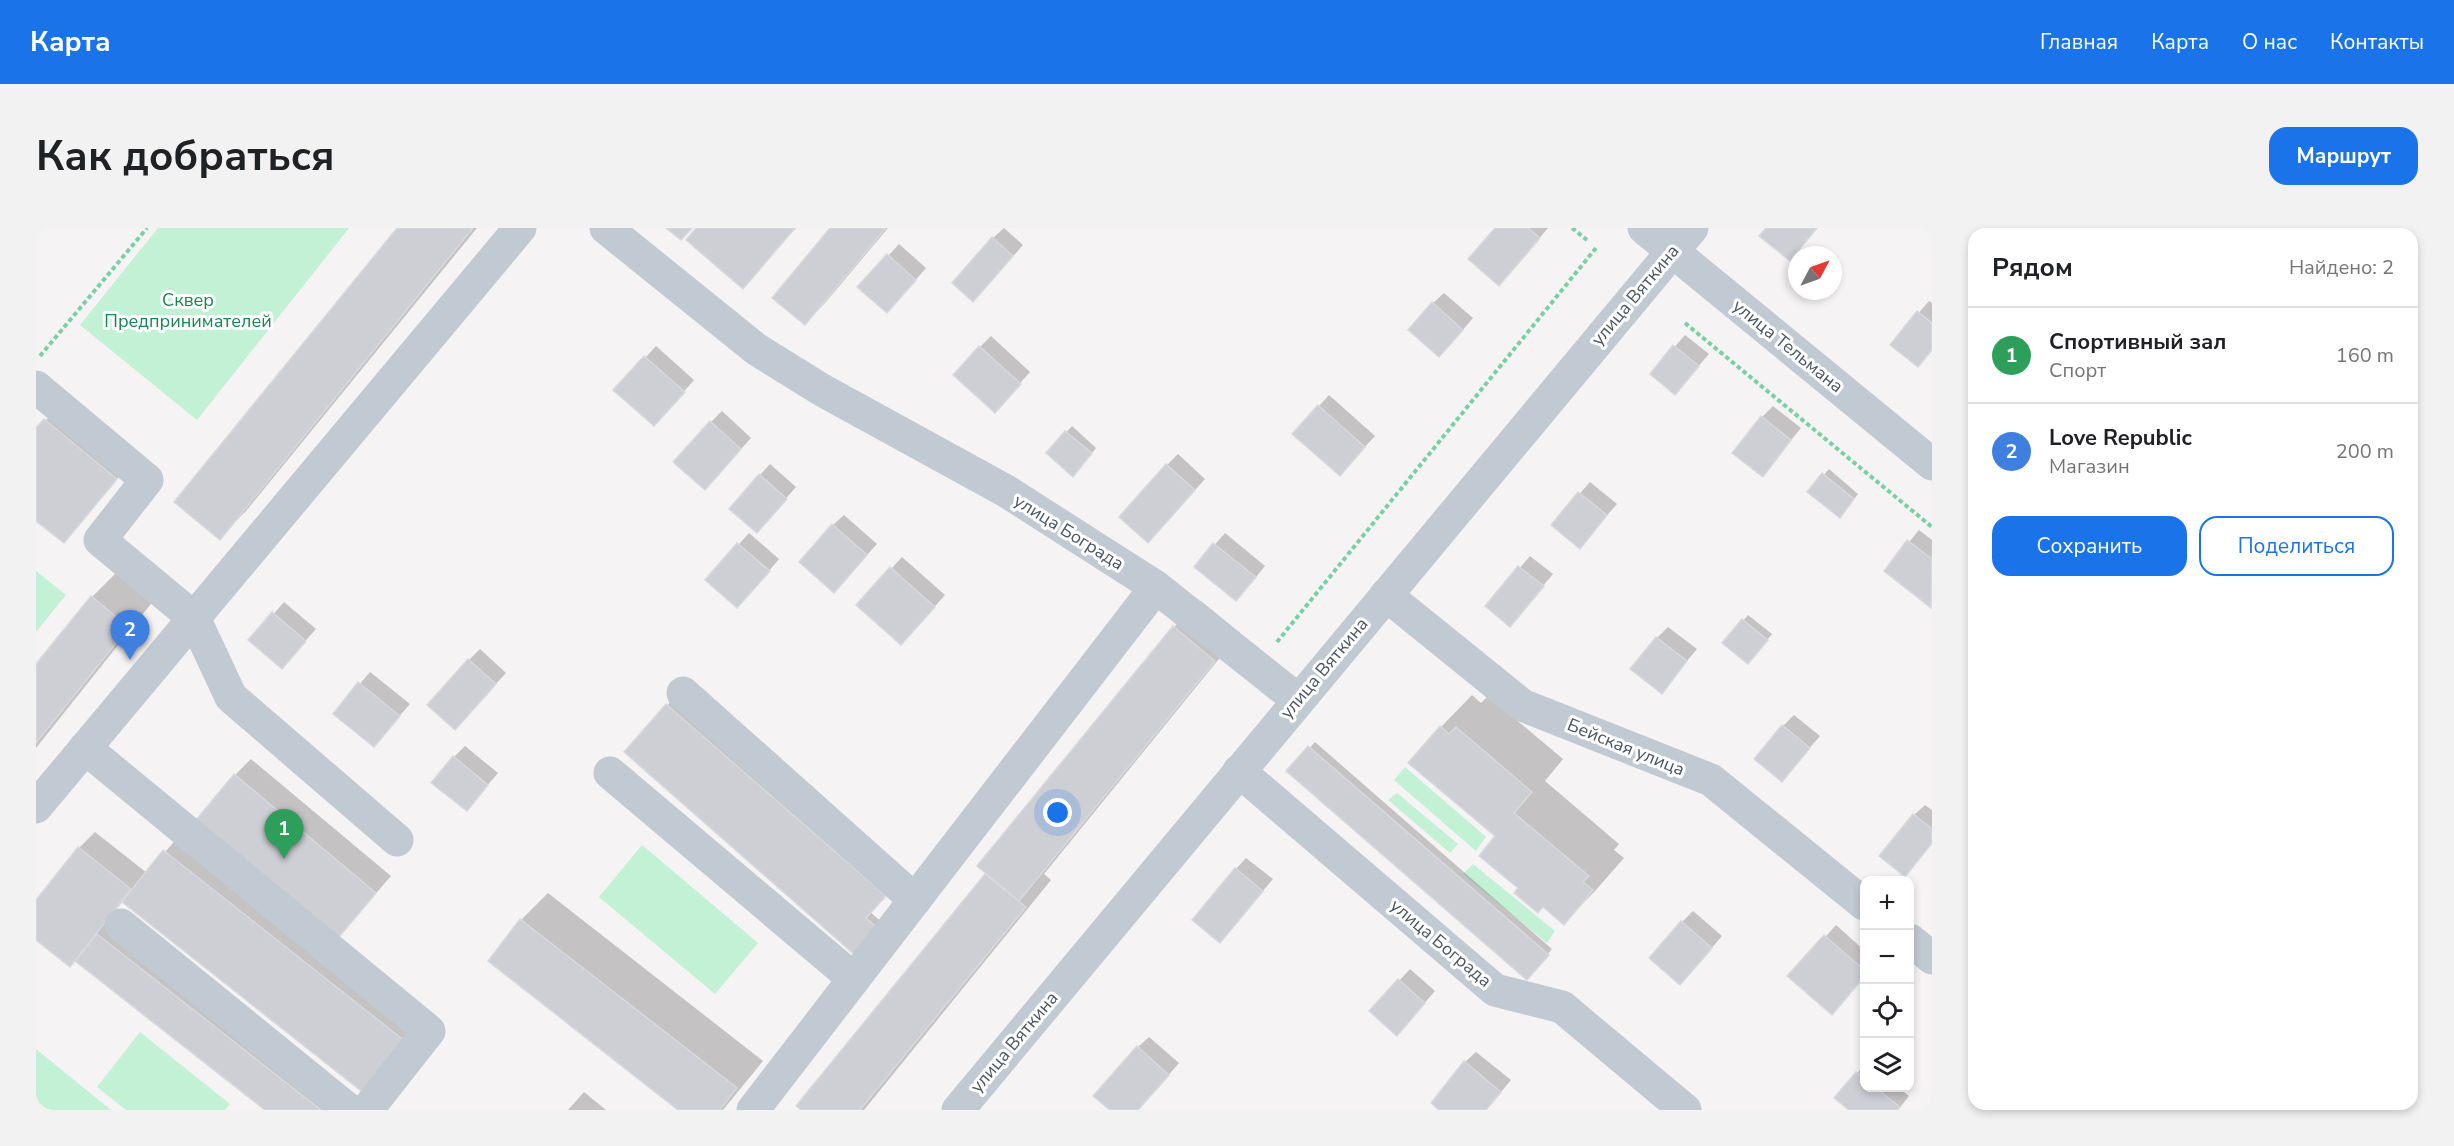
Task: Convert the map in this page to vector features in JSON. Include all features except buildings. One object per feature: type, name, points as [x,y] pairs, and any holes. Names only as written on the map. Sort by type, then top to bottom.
[{"type":"street","points":[[36,807],[520,228]]},
{"type":"street","name":"улица Бограда","points":[[606,228],[756,349],[822,390],[1006,491],[1156,587],[1298,700]]},
{"type":"street","name":"улица Тельмана","points":[[1644,228],[1682,239],[1932,464]]},
{"type":"street","name":"улица Вяткина","points":[[958,1110],[1682,239]]},
{"type":"street","points":[[36,387],[147,480],[100,540],[194,618],[231,697],[397,840]]},
{"type":"street","points":[[753,1110],[1156,587]]},
{"type":"street","name":"Бейская улица","points":[[1386,594],[1522,705],[1711,780],[1860,901]]},
{"type":"street","points":[[683,693],[915,900]]},
{"type":"street","points":[[85,748],[429,1030],[367,1110]]},
{"type":"street","name":"улица Бограда","points":[[1239,771],[1495,990],[1562,1007],[1686,1110]]},
{"type":"street","points":[[610,773],[854,979]]},
{"type":"street","points":[[121,925],[349,1110]]},
{"type":"street","points":[[1914,943],[1932,958]]},
{"type":"path","points":[[36,361],[147,228]]},
{"type":"path","points":[[1572,228],[1587,240]]},
{"type":"path","points":[[1257,667],[1596,248]]},
{"type":"path","points":[[1685,323],[1932,527]]},
{"type":"green space","name":"Сквер Предпринимателей","points":[[158,228],[349,228],[197,420],[80,325]]},
{"type":"green space","points":[[36,571],[66,595],[36,632]]},
{"type":"green space","points":[[1405,767],[1486,837],[1476,851],[1394,780]]},
{"type":"green space","points":[[1397,793],[1458,844],[1450,853],[1388,800]]},
{"type":"green space","points":[[642,845],[758,943],[715,994],[599,897]]},
{"type":"green space","points":[[1473,864],[1555,931],[1547,943],[1463,874]]},
{"type":"green space","points":[[140,1032],[230,1104],[225,1110],[126,1110],[97,1087]]},
{"type":"green space","points":[[36,1049],[111,1110],[46,1110],[36,1102]]},
{"type":"place","name":"Love Republic","points":[[130,660]]},
{"type":"place","name":"Спортивный зал","points":[[284,859]]}]
